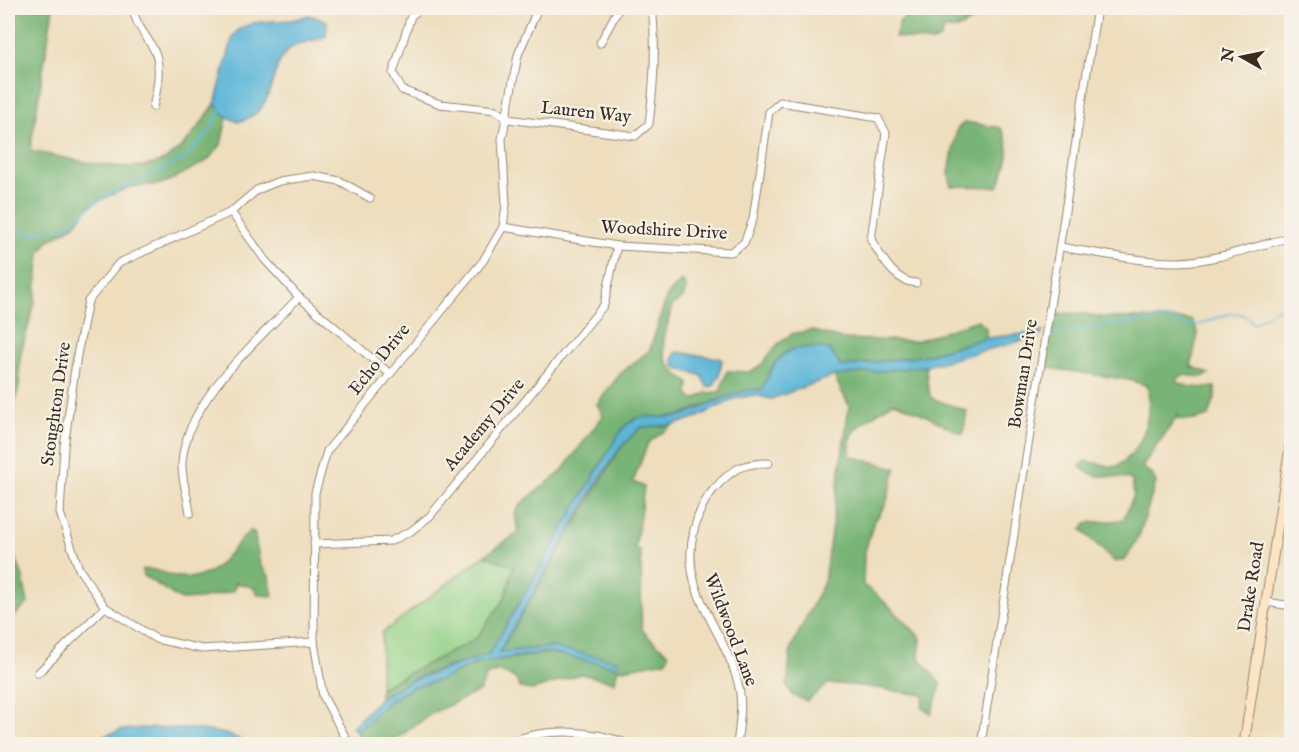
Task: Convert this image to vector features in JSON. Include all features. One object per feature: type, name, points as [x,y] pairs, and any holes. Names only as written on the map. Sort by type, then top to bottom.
[{"type":"street","points":[[133,8],[135,22],[155,52],[156,94],[153,107]]},
{"type":"street","points":[[421,8],[411,16],[393,73],[402,90],[440,104],[496,110],[508,119]]},
{"type":"street","name":"Echo Drive","points":[[349,744],[322,696],[314,642],[315,493],[327,451],[483,261],[503,227],[507,204],[502,139],[508,119],[518,55],[538,8]]},
{"type":"street","points":[[600,43],[619,8]]},
{"type":"street","name":"Lauren Way","points":[[508,119],[635,136],[650,124],[655,82],[655,32],[652,8]]},
{"type":"street","name":"Bowman Drive","points":[[981,744],[1097,8]]},
{"type":"street","name":"Woodshire Drive","points":[[503,227],[617,246],[731,252],[744,243],[753,219],[769,112],[780,102],[878,118],[886,133],[872,240],[888,266],[906,282],[916,283]]},
{"type":"street","name":"Stoughton Drive","points":[[314,642],[202,649],[156,639],[105,607],[79,569],[60,513],[64,447],[77,355],[88,301],[119,263],[231,212],[257,190],[279,181],[313,176],[340,181],[370,198]]},
{"type":"street","points":[[231,212],[265,260],[299,297],[389,373]]},
{"type":"street","points":[[1060,247],[1180,262],[1198,260],[1292,237]]},
{"type":"street","name":"Academy Drive","points":[[314,544],[391,541],[411,531],[430,516],[604,305],[617,246]]},
{"type":"street","points":[[190,513],[182,463],[192,428],[208,393],[299,297]]},
{"type":"street","name":"Drake Road","points":[[1244,744],[1292,434]]},
{"type":"street","name":"Wildwood Lane","points":[[737,744],[741,698],[736,677],[693,583],[690,559],[697,517],[706,497],[724,477],[746,463],[769,463]]},
{"type":"street","points":[[1266,602],[1292,606]]},
{"type":"street","points":[[38,673],[105,607]]},
{"type":"street","points":[[506,744],[522,737],[564,731],[628,744]]},
{"type":"green space","points":[[8,8],[53,8],[30,151],[100,164],[137,167],[153,164],[173,154],[193,134],[215,104],[227,117],[221,145],[207,161],[161,184],[129,187],[90,205],[75,225],[49,240],[40,253],[35,302],[20,356],[19,386],[8,434]]},
{"type":"green space","points":[[916,8],[998,8],[957,29],[943,29],[941,38],[934,42],[895,37],[900,21]]},
{"type":"green space","points":[[965,122],[1001,128],[1007,144],[1008,157],[998,187],[951,186],[949,173],[957,129]]},
{"type":"green space","points":[[682,280],[686,288],[683,298],[672,306],[664,350],[665,358],[670,366],[689,383],[688,395],[694,400],[706,393],[720,392],[727,371],[750,372],[761,365],[778,344],[792,334],[811,330],[841,339],[916,341],[978,320],[986,328],[986,338],[926,355],[841,367],[829,349],[815,347],[794,349],[779,359],[763,390],[720,399],[678,416],[634,419],[622,430],[612,445],[489,654],[419,676],[380,698],[380,688],[476,639],[505,598],[514,566],[485,555],[518,533],[515,513],[522,503],[561,472],[603,416],[597,404],[620,374],[650,350],[667,296]]},
{"type":"green space","points":[[1080,313],[1101,317],[1192,320],[1198,333],[1191,366],[1209,374],[1202,377],[1183,375],[1176,380],[1200,388],[1215,387],[1215,398],[1209,416],[1195,420],[1178,419],[1178,415],[1142,467],[1152,474],[1156,482],[1139,536],[1126,559],[1115,562],[1082,530],[1086,523],[1123,520],[1134,495],[1132,480],[1098,476],[1085,471],[1080,466],[1086,461],[1115,467],[1133,453],[1147,422],[1148,386],[1130,380],[1050,368],[1047,353],[1056,314]]},
{"type":"green space","points":[[926,366],[931,398],[967,411],[963,434],[893,402],[854,431],[851,436],[850,456],[896,468],[886,504],[873,524],[864,555],[863,585],[886,603],[921,638],[919,657],[941,685],[931,714],[922,708],[924,695],[864,686],[828,684],[807,701],[793,696],[787,686],[791,648],[824,582],[849,406],[834,376]]},
{"type":"green space","points":[[673,425],[648,443],[633,482],[644,487],[635,549],[640,550],[641,558],[642,629],[651,640],[669,654],[666,661],[617,670],[615,682],[581,674],[533,690],[520,688],[515,678],[498,671],[486,676],[480,691],[434,712],[389,744],[362,744],[357,732],[386,703],[413,687],[443,679],[477,663],[550,653],[546,647],[499,653],[621,447],[641,427]]},
{"type":"green space","points":[[250,531],[254,532],[260,564],[269,576],[273,596],[258,595],[253,587],[236,583],[233,591],[200,599],[181,600],[144,576],[142,570],[147,569],[179,577],[192,578],[203,575],[220,564]]},
{"type":"green space","points":[[8,539],[22,574],[28,603],[8,622]]},
{"type":"green space","points":[[485,555],[514,566],[505,598],[476,639],[380,688],[382,633]]},
{"type":"water","points":[[309,15],[327,21],[326,36],[298,44],[290,49],[277,68],[266,100],[251,117],[238,122],[227,117],[215,104],[233,36],[240,29],[258,22],[289,20]]},
{"type":"water","points":[[1043,332],[1040,336],[926,366],[834,376],[771,399],[755,395],[736,398],[698,417],[673,425],[641,427],[621,447],[599,480],[499,652],[551,647],[618,661],[617,667],[546,652],[477,663],[443,679],[413,687],[386,703],[357,732],[352,727],[380,698],[407,682],[489,654],[612,445],[629,422],[643,417],[679,416],[730,395],[762,390],[767,377],[779,359],[794,349],[815,347],[829,349],[841,367],[926,355],[986,338]]},
{"type":"water","points":[[677,352],[722,360],[719,376],[713,386],[707,387],[701,375],[674,366],[673,357]]},
{"type":"water","points":[[144,728],[212,731],[237,738],[244,744],[80,744],[121,730]]},
{"type":"water","points":[[63,742],[80,744],[52,744]]},
{"type":"waterway","points":[[8,225],[29,234],[67,226],[101,198],[184,159],[209,132],[221,110]]},
{"type":"waterway","points":[[1052,334],[1110,325],[1170,320],[1189,326],[1231,314],[1247,317],[1253,324],[1277,309],[1292,306]]},
{"type":"waterway","points":[[310,740],[325,736]]}]
